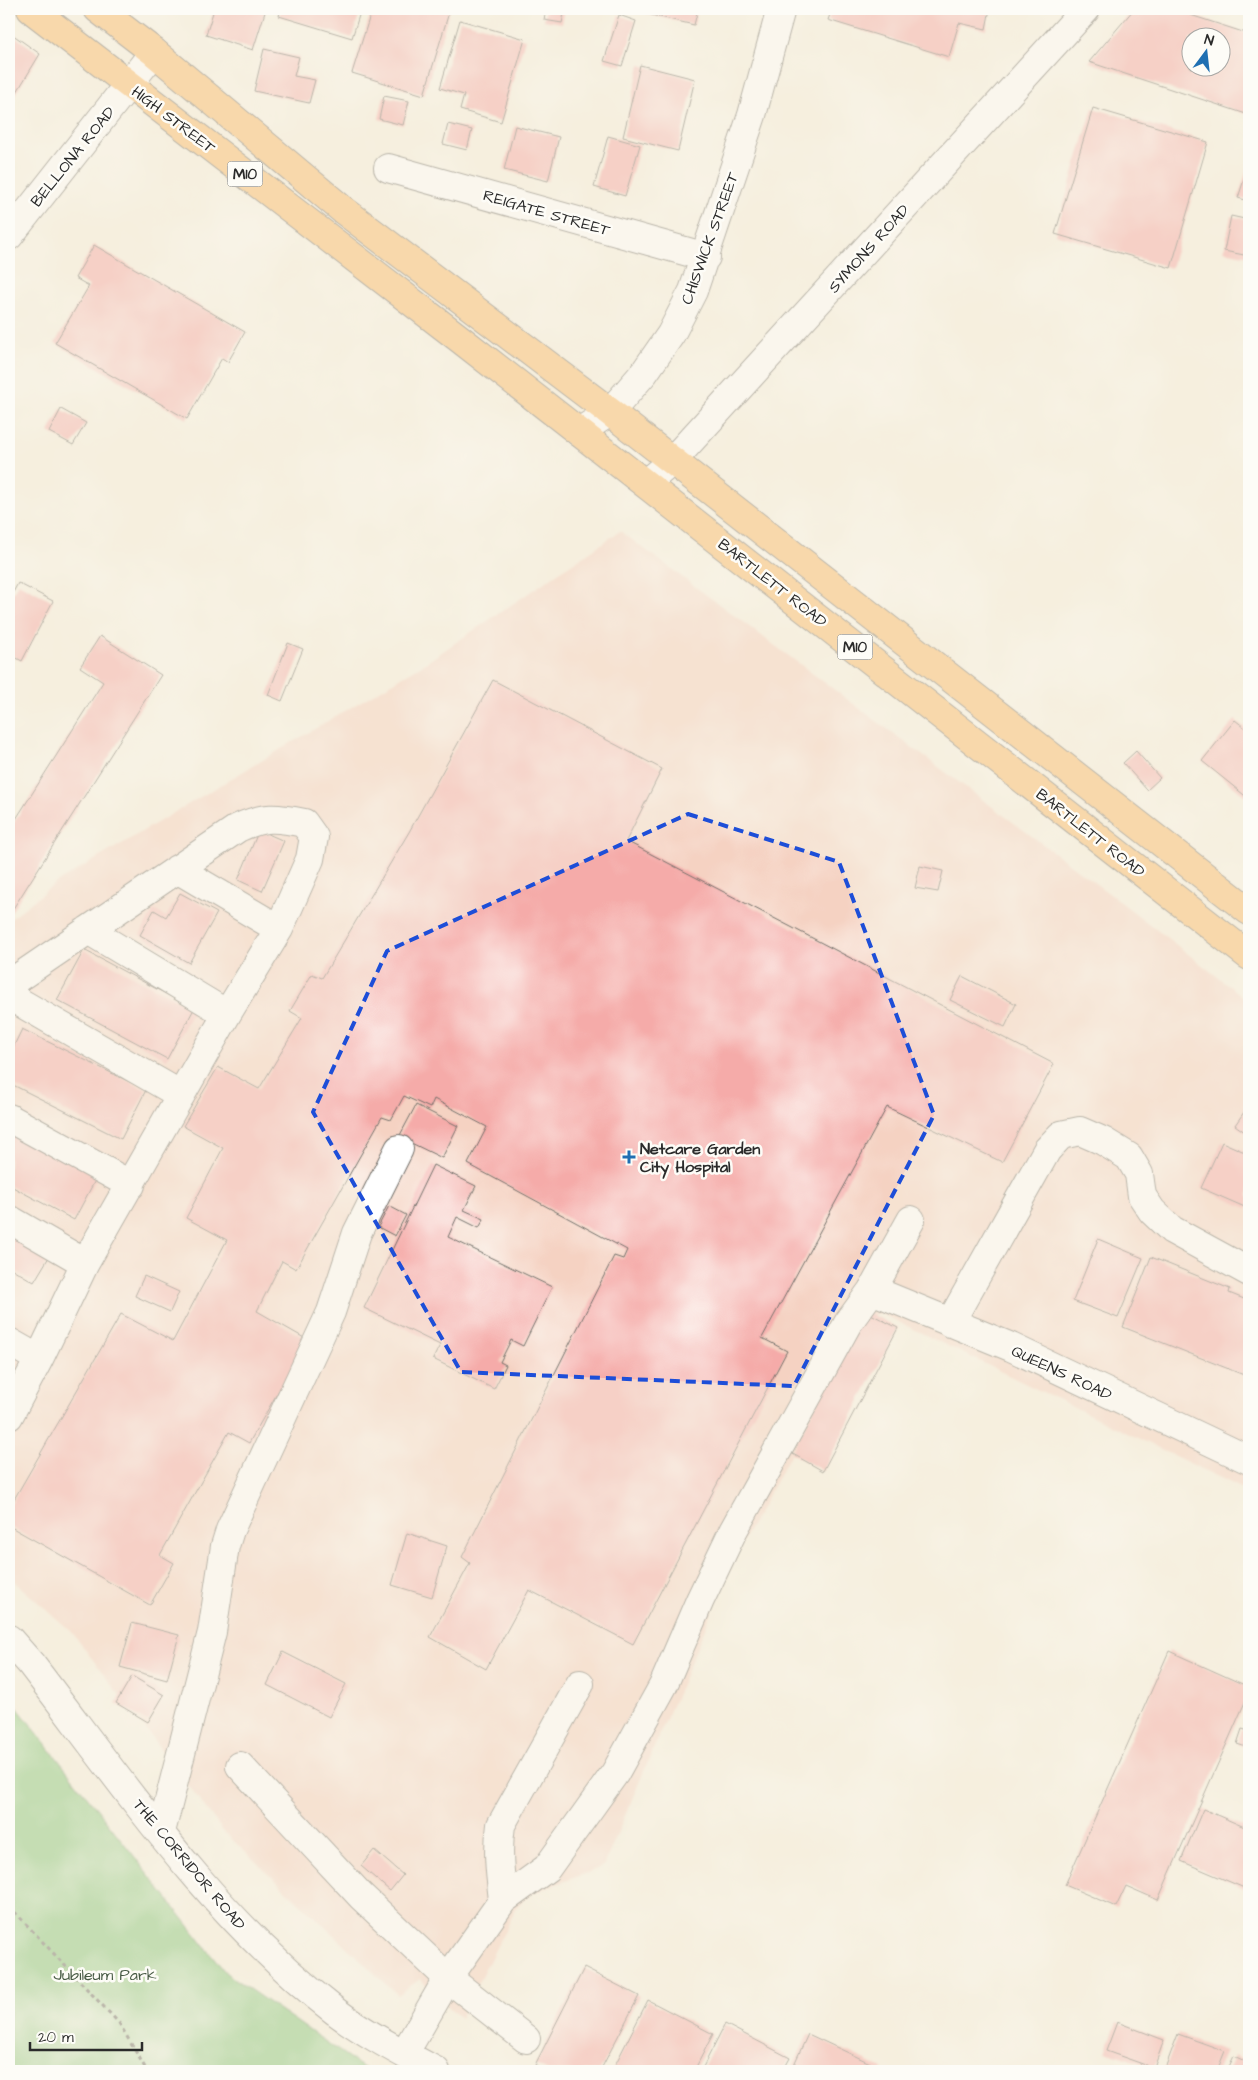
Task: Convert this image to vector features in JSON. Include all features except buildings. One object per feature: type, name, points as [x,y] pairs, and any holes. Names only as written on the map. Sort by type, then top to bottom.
[{"type":"main road","name":"HIGH STREET","points":[[31,9],[460,339]]},
{"type":"main road","name":"M10","points":[[98,9],[154,52]]},
{"type":"main road","name":"BARTLETT ROAD","points":[[154,52],[343,210],[610,412],[1249,911]]},
{"type":"main road","name":"BARTLETT ROAD","points":[[460,339],[1249,956]]},
{"type":"street","name":"CHISWICK STREET","points":[[579,432],[610,412],[644,373],[671,334],[693,291],[706,257],[752,114],[781,9]]},
{"type":"street","name":"SYMONS ROAD","points":[[646,483],[672,461],[1086,9]]},
{"type":"street","name":"BELLONA ROAD","points":[[9,236],[154,52]]},
{"type":"street","name":"REIGATE STREET","points":[[388,168],[706,257]]},
{"type":"street","points":[[9,984],[238,828],[257,819],[280,818],[304,823],[314,837],[310,859],[279,929],[227,1014],[85,1263],[39,1359],[9,1416]]},
{"type":"street","points":[[177,869],[279,929]]},
{"type":"street","points":[[88,930],[227,1014]]},
{"type":"street","points":[[9,996],[181,1095]]},
{"type":"street","points":[[9,1118],[131,1185]]},
{"type":"street","points":[[950,1323],[1048,1150],[1061,1134],[1080,1131],[1103,1141],[1129,1157],[1138,1174],[1142,1196],[1152,1211],[1172,1230],[1249,1272]]},
{"type":"street","points":[[161,1832],[212,1632],[230,1530],[332,1312],[357,1233],[399,1149]]},
{"type":"street","points":[[9,1219],[85,1263]]},
{"type":"street","points":[[404,2054],[448,1978],[503,1900],[547,1868],[615,1772],[663,1686],[700,1600],[733,1531],[848,1323],[872,1290],[911,1220]]},
{"type":"street","name":"QUEENS ROAD","points":[[872,1290],[1011,1347],[1249,1460]]},
{"type":"street","points":[[9,1342],[39,1359]]},
{"type":"street","name":"THE CORRIDOR ROAD","points":[[9,1639],[31,1664],[161,1832],[230,1915],[281,1966],[336,2012],[404,2054],[436,2071]]},
{"type":"street","points":[[503,1900],[498,1859],[501,1825],[580,1684]]},
{"type":"street","points":[[240,1766],[361,1896],[448,1978],[526,2039]]},
{"type":"path","points":[[9,1906],[119,2023],[147,2071]]},
{"type":"highlighted area","points":[[688,814],[839,862],[934,1115],[794,1386],[461,1372],[313,1112],[387,951]]},
{"type":"shaded area","name":"Netcare Garden City Hospital","points":[[620,531],[1122,903],[1249,1001],[1249,1492],[880,1313],[870,1317],[861,1326],[740,1546],[604,1865],[532,1893],[518,1905],[460,2018],[420,1979],[398,1995],[223,1831],[71,1631],[9,1577],[9,920],[56,883],[427,662]]},
{"type":"green space","name":"Jubileum Park","points":[[9,1697],[226,1973],[368,2071],[9,2071]]},
{"type":"place","name":"Netcare Garden City Hospital","points":[[629,1157]]}]
